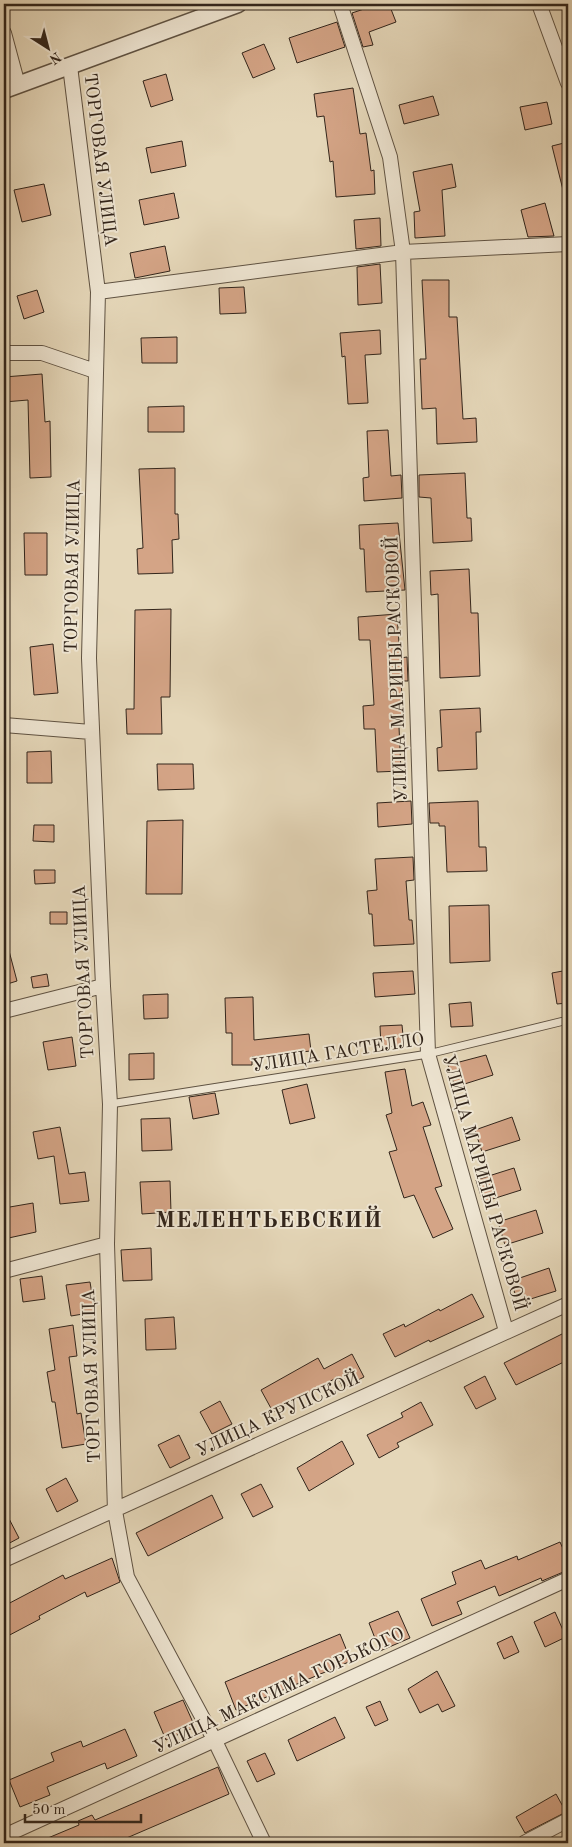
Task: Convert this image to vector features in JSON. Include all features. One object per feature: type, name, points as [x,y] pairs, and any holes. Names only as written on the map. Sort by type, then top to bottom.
[{"type":"street","points":[[4,33],[11,88],[238,4]]},
{"type":"street","name":"УЛИЦА МАРИНЫ РАСКОВОЙ","points":[[340,4],[390,157],[403,252],[428,1054],[506,1331]]},
{"type":"street","points":[[539,4],[568,83]]},
{"type":"street","name":"ТОРГОВАЯ УЛИЦА","points":[[70,66],[98,292],[89,658],[110,1104],[107,1244],[115,1511],[127,1577],[215,1741],[264,1843]]},
{"type":"street","points":[[98,292],[403,252],[568,244]]},
{"type":"street","points":[[4,353],[42,353],[95,371]]},
{"type":"street","points":[[4,725],[91,732]]},
{"type":"street","points":[[4,1011],[103,986]]},
{"type":"street","points":[[4,1271],[107,1244]]},
{"type":"street","name":"УЛИЦА КРУПСКОЙ","points":[[4,1560],[568,1304]]},
{"type":"street","name":"УЛИЦА МАКСИМА ГОРЬКОГО","points":[[4,1836],[568,1579]]},
{"type":"street","points":[[524,1843],[568,1820]]},
{"type":"lane","name":"УЛИЦА ГАСТЕЛЛО","points":[[110,1104],[428,1054],[568,1020]]},
{"type":"building","points":[[379,4],[389,4],[396,22],[369,32],[373,45],[363,47],[352,13]]},
{"type":"building","points":[[337,22],[345,47],[297,63],[289,38]]},
{"type":"building","points":[[264,44],[275,69],[253,78],[242,53]]},
{"type":"building","points":[[166,74],[173,100],[151,107],[143,81]]},
{"type":"building","points":[[353,88],[360,134],[366,133],[371,171],[374,170],[375,194],[336,197],[333,161],[330,162],[324,116],[317,117],[314,94]]},
{"type":"building","points":[[433,96],[439,115],[404,124],[399,105]]},
{"type":"building","points":[[547,102],[552,124],[525,130],[520,107]]},
{"type":"building","points":[[182,141],[186,166],[151,173],[146,148]]},
{"type":"building","points":[[568,142],[568,193],[564,194],[552,146]]},
{"type":"building","points":[[452,164],[456,187],[442,190],[445,236],[415,238],[414,212],[420,211],[413,172]]},
{"type":"building","points":[[44,184],[51,215],[22,222],[14,190]]},
{"type":"building","points":[[174,193],[179,218],[144,225],[139,200]]},
{"type":"building","points":[[545,203],[554,236],[528,237],[521,210]]},
{"type":"building","points":[[380,218],[381,246],[356,249],[354,220]]},
{"type":"building","points":[[165,246],[170,271],[135,278],[130,253]]},
{"type":"building","points":[[380,264],[382,303],[358,305],[357,267]]},
{"type":"building","points":[[422,280],[449,280],[449,317],[457,317],[463,419],[476,418],[477,442],[437,444],[436,408],[422,409],[420,359],[426,359]]},
{"type":"building","points":[[244,287],[246,313],[220,314],[219,288]]},
{"type":"building","points":[[37,290],[44,312],[24,319],[17,296]]},
{"type":"building","points":[[380,330],[381,354],[365,355],[368,403],[348,404],[345,356],[342,357],[340,333]]},
{"type":"building","points":[[177,337],[177,363],[142,363],[141,338]]},
{"type":"building","points":[[42,374],[45,422],[50,421],[51,477],[30,478],[28,400],[4,402],[4,377]]},
{"type":"building","points":[[184,406],[184,432],[148,432],[148,407]]},
{"type":"building","points":[[388,430],[391,476],[401,475],[402,498],[364,501],[363,478],[369,477],[367,431]]},
{"type":"building","points":[[175,468],[175,514],[178,514],[179,539],[172,540],[173,573],[138,574],[137,549],[143,548],[139,469]]},
{"type":"building","points":[[465,473],[467,518],[471,518],[472,541],[433,543],[431,498],[419,497],[419,475]]},
{"type":"building","points":[[398,523],[405,590],[366,592],[364,549],[360,549],[359,525]]},
{"type":"building","points":[[24,533],[47,533],[47,575],[25,575]]},
{"type":"building","points":[[469,569],[471,613],[478,613],[480,676],[440,678],[438,594],[431,595],[430,571]]},
{"type":"building","points":[[171,609],[170,697],[161,697],[162,734],[127,734],[126,709],[134,709],[135,610]]},
{"type":"building","points":[[397,614],[400,658],[407,657],[408,681],[401,681],[404,726],[399,727],[401,771],[377,772],[375,729],[364,729],[363,706],[374,705],[370,640],[359,640],[358,617]]},
{"type":"building","points":[[53,644],[58,693],[34,695],[30,647]]},
{"type":"building","points":[[480,708],[481,732],[476,732],[477,769],[438,771],[437,748],[442,747],[440,710]]},
{"type":"building","points":[[51,751],[52,783],[27,783],[27,752]]},
{"type":"building","points":[[157,764],[193,764],[194,789],[158,790]]},
{"type":"building","points":[[411,801],[412,824],[378,827],[377,803]]},
{"type":"building","points":[[478,801],[479,847],[486,847],[487,871],[447,872],[445,826],[439,826],[439,823],[430,823],[429,803]]},
{"type":"building","points":[[183,820],[182,894],[146,894],[147,821]]},
{"type":"building","points":[[34,825],[54,825],[54,842],[33,841]]},
{"type":"building","points":[[413,857],[414,880],[406,881],[409,920],[412,920],[414,944],[374,946],[372,914],[369,914],[367,891],[377,890],[375,859]]},
{"type":"building","points":[[34,870],[55,870],[55,883],[35,884]]},
{"type":"building","points":[[489,905],[490,961],[450,963],[449,906]]},
{"type":"building","points":[[50,912],[67,912],[67,924],[50,924]]},
{"type":"building","points":[[8,947],[17,981],[4,985],[4,948]]},
{"type":"building","points":[[568,970],[568,1003],[557,1004],[552,973]]},
{"type":"building","points":[[413,971],[415,994],[375,997],[373,973]]},
{"type":"building","points":[[47,974],[49,986],[33,988],[31,977]]},
{"type":"building","points":[[168,994],[168,1018],[144,1019],[143,995]]},
{"type":"building","points":[[253,997],[254,1040],[309,1034],[311,1051],[252,1057],[252,1065],[232,1065],[232,1033],[226,1033],[225,998]]},
{"type":"building","points":[[471,1002],[473,1026],[451,1027],[449,1004]]},
{"type":"building","points":[[402,1025],[404,1046],[381,1047],[380,1026]]},
{"type":"building","points":[[72,1037],[76,1066],[48,1070],[43,1042]]},
{"type":"building","points":[[154,1053],[154,1079],[129,1080],[129,1054]]},
{"type":"building","points":[[486,1055],[493,1075],[455,1087],[448,1065]]},
{"type":"building","points":[[405,1069],[412,1106],[423,1102],[431,1125],[423,1127],[442,1186],[435,1188],[453,1229],[433,1238],[414,1195],[404,1198],[389,1152],[397,1150],[386,1115],[392,1113],[385,1072]]},
{"type":"building","points":[[307,1084],[315,1118],[290,1124],[282,1090]]},
{"type":"building","points":[[215,1093],[219,1114],[193,1119],[189,1097]]},
{"type":"building","points":[[512,1117],[520,1140],[482,1152],[475,1130]]},
{"type":"building","points":[[170,1118],[172,1150],[142,1151],[141,1119]]},
{"type":"building","points":[[60,1127],[69,1174],[85,1172],[89,1201],[60,1204],[54,1156],[38,1159],[33,1132]]},
{"type":"building","points":[[514,1168],[521,1190],[483,1202],[476,1180]]},
{"type":"building","points":[[170,1181],[171,1212],[142,1214],[140,1182]]},
{"type":"building","points":[[33,1203],[36,1232],[4,1239],[4,1208]]},
{"type":"building","points":[[536,1210],[543,1233],[505,1245],[498,1222]]},
{"type":"building","points":[[151,1248],[152,1280],[123,1281],[121,1250]]},
{"type":"building","points":[[549,1268],[556,1291],[518,1303],[511,1281]]},
{"type":"building","points":[[42,1276],[45,1299],[23,1302],[20,1279]]},
{"type":"building","points":[[90,1282],[95,1312],[71,1316],[66,1285]]},
{"type":"building","points":[[472,1294],[484,1317],[430,1342],[429,1340],[395,1357],[383,1334],[404,1324],[405,1327]]},
{"type":"building","points":[[174,1317],[176,1349],[146,1350],[145,1319]]},
{"type":"building","points":[[73,1325],[77,1356],[69,1357],[77,1414],[81,1413],[86,1444],[62,1448],[55,1402],[52,1402],[47,1372],[55,1370],[49,1329]]},
{"type":"building","points":[[568,1331],[568,1360],[516,1385],[504,1363]]},
{"type":"building","points":[[352,1354],[364,1377],[343,1388],[338,1377],[273,1412],[261,1390],[318,1358],[324,1369]]},
{"type":"building","points":[[485,1376],[496,1399],[476,1409],[464,1387]]},
{"type":"building","points":[[220,1401],[232,1424],[212,1434],[200,1412]]},
{"type":"building","points":[[421,1402],[433,1425],[397,1443],[399,1447],[379,1458],[367,1435],[403,1417],[401,1413]]},
{"type":"building","points":[[179,1435],[190,1458],[170,1468],[158,1445]]},
{"type":"building","points":[[342,1441],[354,1464],[309,1491],[297,1468]]},
{"type":"building","points":[[66,1478],[78,1501],[57,1512],[46,1489]]},
{"type":"building","points":[[261,1484],[273,1507],[253,1517],[241,1494]]},
{"type":"building","points":[[212,1495],[223,1518],[148,1556],[136,1533]]},
{"type":"building","points":[[4,1509],[19,1538],[4,1546]]},
{"type":"building","points":[[560,1542],[568,1560],[568,1570],[542,1581],[541,1578],[499,1596],[495,1586],[457,1602],[462,1614],[432,1626],[421,1599],[456,1584],[452,1572],[481,1560],[485,1569],[517,1556],[518,1560]]},
{"type":"building","points":[[112,1558],[120,1582],[87,1597],[85,1592],[39,1616],[40,1619],[4,1638],[4,1606],[63,1575],[65,1579]]},
{"type":"building","points":[[398,1611],[410,1638],[380,1651],[369,1623]]},
{"type":"building","points":[[555,1612],[566,1637],[545,1647],[534,1622]]},
{"type":"building","points":[[340,1634],[351,1661],[236,1710],[225,1682]]},
{"type":"building","points":[[512,1636],[519,1652],[504,1659],[497,1643]]},
{"type":"building","points":[[437,1671],[455,1706],[442,1712],[438,1704],[420,1713],[408,1689]]},
{"type":"building","points":[[183,1700],[195,1727],[166,1740],[154,1712]]},
{"type":"building","points":[[380,1701],[388,1720],[375,1726],[366,1707]]},
{"type":"building","points":[[335,1717],[345,1738],[297,1761],[288,1740]]},
{"type":"building","points":[[125,1729],[137,1756],[107,1769],[105,1763],[47,1787],[50,1795],[20,1807],[9,1780],[54,1761],[51,1753],[81,1741],[83,1747]]},
{"type":"building","points":[[265,1753],[275,1774],[257,1782],[247,1761]]},
{"type":"building","points":[[218,1767],[229,1794],[115,1843],[36,1843],[79,1825],[78,1821],[92,1815],[95,1820]]},
{"type":"building","points":[[556,1794],[566,1812],[525,1833],[516,1817]]},
{"type":"district","name":"МЕЛЕНТЬЕВСКИЙ","points":[[269,1221]]}]
